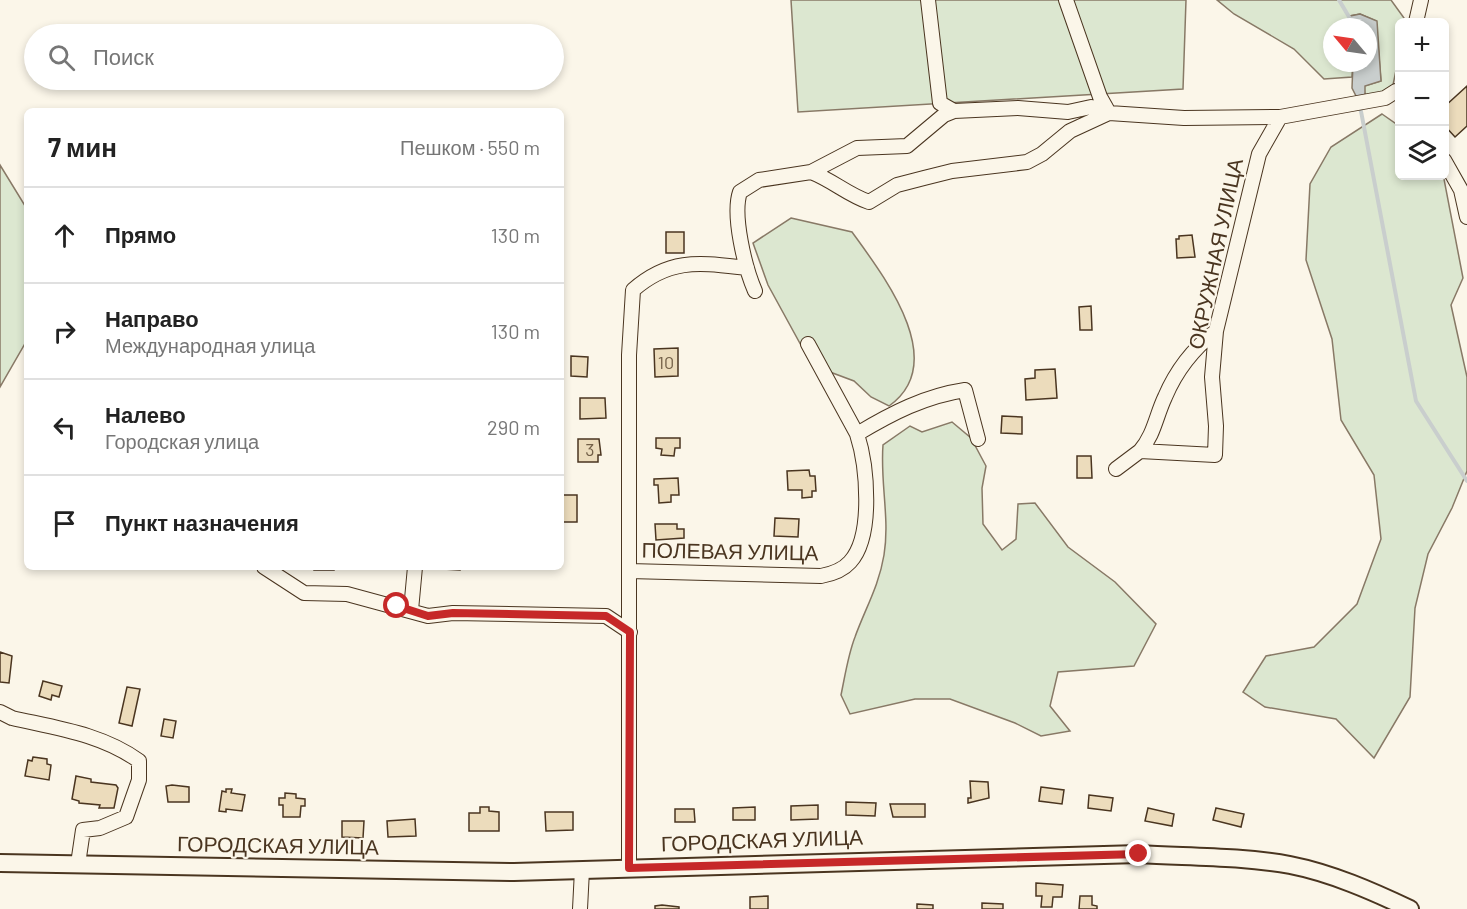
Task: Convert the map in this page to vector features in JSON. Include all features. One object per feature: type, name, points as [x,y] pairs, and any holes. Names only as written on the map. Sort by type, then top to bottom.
[{"type":"main road","name":"ГОРОДСКАЯ УЛИЦА","points":[[0,863],[514,872],[1139,854],[1224,858],[1290,865],[1367,888],[1410,909]]},
{"type":"street","points":[[928,0],[940,103],[954,111]]},
{"type":"street","points":[[1066,0],[1100,98],[1110,113]]},
{"type":"street","points":[[1417,18],[1421,0]]},
{"type":"street","points":[[755,291],[747,268],[736,218],[736,204],[740,192],[759,180],[811,172],[857,148],[907,146],[944,115],[954,111],[1018,108],[1068,112],[1091,107],[1110,113],[1194,119],[1280,117],[1385,98],[1395,91]]},
{"type":"street","points":[[811,172],[827,178],[855,197],[869,202],[897,185],[933,175],[1027,162],[1042,154],[1070,131],[1110,113]]},
{"type":"street","name":"ОКРУЖНАЯ УЛИЦА","points":[[1140,451],[1215,455],[1216,426],[1212,377],[1216,331],[1259,154],[1280,117]]},
{"type":"street","points":[[1449,169],[1461,190],[1467,216]]},
{"type":"street","points":[[629,868],[629,356],[633,290],[674,266],[688,263],[747,268]]},
{"type":"street","points":[[1116,469],[1140,451],[1148,441],[1165,395],[1189,356],[1216,331]]},
{"type":"street","name":"ПОЛЕВАЯ УЛИЦА","points":[[629,572],[821,576],[836,573],[850,561],[860,543],[865,521],[864,455],[844,405],[808,344]]},
{"type":"street","points":[[857,434],[897,410],[939,394],[965,390],[978,439]]},
{"type":"street","points":[[269,570],[304,593],[347,594],[428,616],[453,613],[606,616],[630,632]]},
{"type":"street","points":[[411,610],[415,570]]},
{"type":"street","points":[[0,712],[12,718],[93,736],[121,747],[139,761],[139,780],[126,817],[99,828],[83,830],[78,864]]},
{"type":"street","points":[[580,909],[582,870]]},
{"type":"green space","points":[[791,0],[1186,0],[1183,89],[798,112]]},
{"type":"green space","points":[[1217,0],[1391,0],[1404,18],[1395,18],[1393,85],[1380,94],[1365,98],[1364,86],[1381,81],[1377,18],[1360,14],[1349,18],[1323,18],[1323,72],[1352,72],[1352,77],[1324,79],[1294,49],[1234,14]]},
{"type":"green space","points":[[1382,114],[1395,123],[1395,180],[1444,180],[1463,278],[1451,305],[1467,377],[1467,471],[1452,508],[1428,554],[1415,608],[1410,697],[1374,758],[1336,719],[1265,707],[1243,692],[1266,656],[1314,647],[1357,604],[1381,539],[1374,475],[1341,420],[1332,339],[1306,260],[1310,184],[1331,147]]},
{"type":"green space","points":[[0,165],[24,204],[24,345],[0,387]]},
{"type":"green space","points":[[791,218],[852,232],[894,294],[913,343],[914,366],[906,388],[889,406],[871,397],[854,381],[830,372],[808,358],[768,285],[753,243]]},
{"type":"green space","points":[[952,422],[971,438],[986,466],[982,488],[983,524],[1002,550],[1016,539],[1018,504],[1035,503],[1068,547],[1115,582],[1156,624],[1134,666],[1058,672],[1050,706],[1070,731],[1041,736],[1015,723],[950,699],[915,699],[850,714],[841,695],[853,644],[875,587],[884,555],[886,528],[883,445],[910,426],[922,432]]},
{"type":"shaded area","points":[[1360,14],[1370,18],[1349,18]]},
{"type":"shaded area","points":[[1377,21],[1381,81],[1365,86],[1365,98],[1357,98],[1352,88],[1353,72],[1377,72]]},
{"type":"building","points":[[1467,86],[1467,126],[1455,137],[1449,130],[1449,102]]},
{"type":"building","points":[[666,232],[684,232],[684,253],[666,253]]},
{"type":"building","points":[[1192,235],[1195,257],[1177,258],[1176,239],[1179,239],[1179,236]]},
{"type":"building","points":[[1091,306],[1092,330],[1080,330],[1079,307]]},
{"type":"building","points":[[678,348],[678,376],[655,377],[654,349]]},
{"type":"building","points":[[571,356],[588,357],[587,377],[571,376]]},
{"type":"building","points":[[1055,369],[1057,398],[1026,400],[1025,379],[1035,378],[1035,370]]},
{"type":"building","points":[[580,398],[605,398],[606,418],[580,419]]},
{"type":"building","points":[[1002,416],[1022,417],[1022,434],[1001,433]]},
{"type":"building","points":[[656,438],[680,438],[680,448],[675,448],[674,456],[661,455],[662,449],[656,448]]},
{"type":"building","points":[[578,439],[599,439],[601,455],[598,455],[598,462],[578,462]]},
{"type":"building","points":[[1077,456],[1091,456],[1092,478],[1077,478]]},
{"type":"building","points":[[809,470],[810,476],[815,476],[816,491],[812,491],[812,497],[802,498],[802,490],[788,490],[787,471]]},
{"type":"building","points":[[678,478],[679,495],[671,495],[671,502],[659,503],[658,485],[654,485],[654,479]]},
{"type":"building","points":[[564,495],[577,495],[577,522],[564,522]]},
{"type":"building","points":[[775,518],[799,519],[798,537],[774,536]]},
{"type":"building","points":[[655,524],[677,524],[677,529],[684,529],[684,538],[656,540]]},
{"type":"building","points":[[0,652],[12,656],[9,683],[0,682]]},
{"type":"building","points":[[43,681],[62,686],[59,697],[52,695],[51,700],[39,696]]},
{"type":"building","points":[[127,687],[140,689],[132,726],[119,723]]},
{"type":"building","points":[[164,719],[176,721],[173,738],[161,736]]},
{"type":"building","points":[[33,757],[47,759],[47,764],[51,765],[49,780],[25,776],[28,760],[32,761]]},
{"type":"building","points":[[76,776],[91,779],[91,782],[116,785],[118,788],[114,808],[99,808],[100,805],[79,803],[72,799]]},
{"type":"building","points":[[970,781],[988,782],[989,798],[968,803],[968,798],[971,798]]},
{"type":"building","points":[[166,786],[189,787],[189,802],[168,802]]},
{"type":"building","points":[[1041,787],[1064,790],[1062,804],[1039,801]]},
{"type":"building","points":[[226,789],[232,789],[231,793],[245,795],[242,811],[226,809],[226,812],[219,811],[222,791],[226,792]]},
{"type":"building","points":[[285,793],[296,794],[296,798],[305,799],[305,806],[301,806],[300,817],[283,817],[283,805],[279,805],[279,798],[285,798]]},
{"type":"building","points":[[1089,795],[1113,798],[1111,811],[1088,808]]},
{"type":"building","points":[[846,802],[876,803],[875,816],[846,815]]},
{"type":"building","points":[[890,804],[925,804],[925,817],[893,817]]},
{"type":"building","points":[[818,805],[818,819],[791,820],[791,806]]},
{"type":"building","points":[[480,807],[489,807],[489,811],[499,812],[499,831],[469,831],[469,813],[480,813]]},
{"type":"building","points":[[755,807],[755,820],[733,820],[733,808]]},
{"type":"building","points":[[1148,808],[1174,814],[1172,826],[1145,821]]},
{"type":"building","points":[[1216,808],[1244,814],[1241,827],[1213,820]]},
{"type":"building","points":[[675,809],[694,809],[695,822],[675,822]]},
{"type":"building","points":[[545,812],[573,812],[573,830],[546,831]]},
{"type":"building","points":[[415,819],[416,836],[388,837],[387,821]]},
{"type":"building","points":[[342,821],[364,821],[363,838],[342,837]]},
{"type":"building","points":[[1036,883],[1063,885],[1062,897],[1053,897],[1052,907],[1041,907],[1042,896],[1036,896]]},
{"type":"building","points":[[768,896],[768,909],[750,909],[750,897]]},
{"type":"building","points":[[1080,896],[1092,896],[1092,905],[1097,906],[1097,909],[1079,909]]},
{"type":"building","points":[[982,903],[1003,904],[1003,909],[982,909]]},
{"type":"building","points":[[917,904],[933,905],[933,909],[917,909]]},
{"type":"building","points":[[655,906],[679,907],[679,909],[655,909]]},
{"type":"waterway","points":[[1339,0],[1350,18]]},
{"type":"waterway","points":[[1360,106],[1416,401],[1467,481]]},
{"type":"route","points":[[397,606],[428,616],[453,613],[606,616],[630,632],[629,868],[1139,854]]}]
